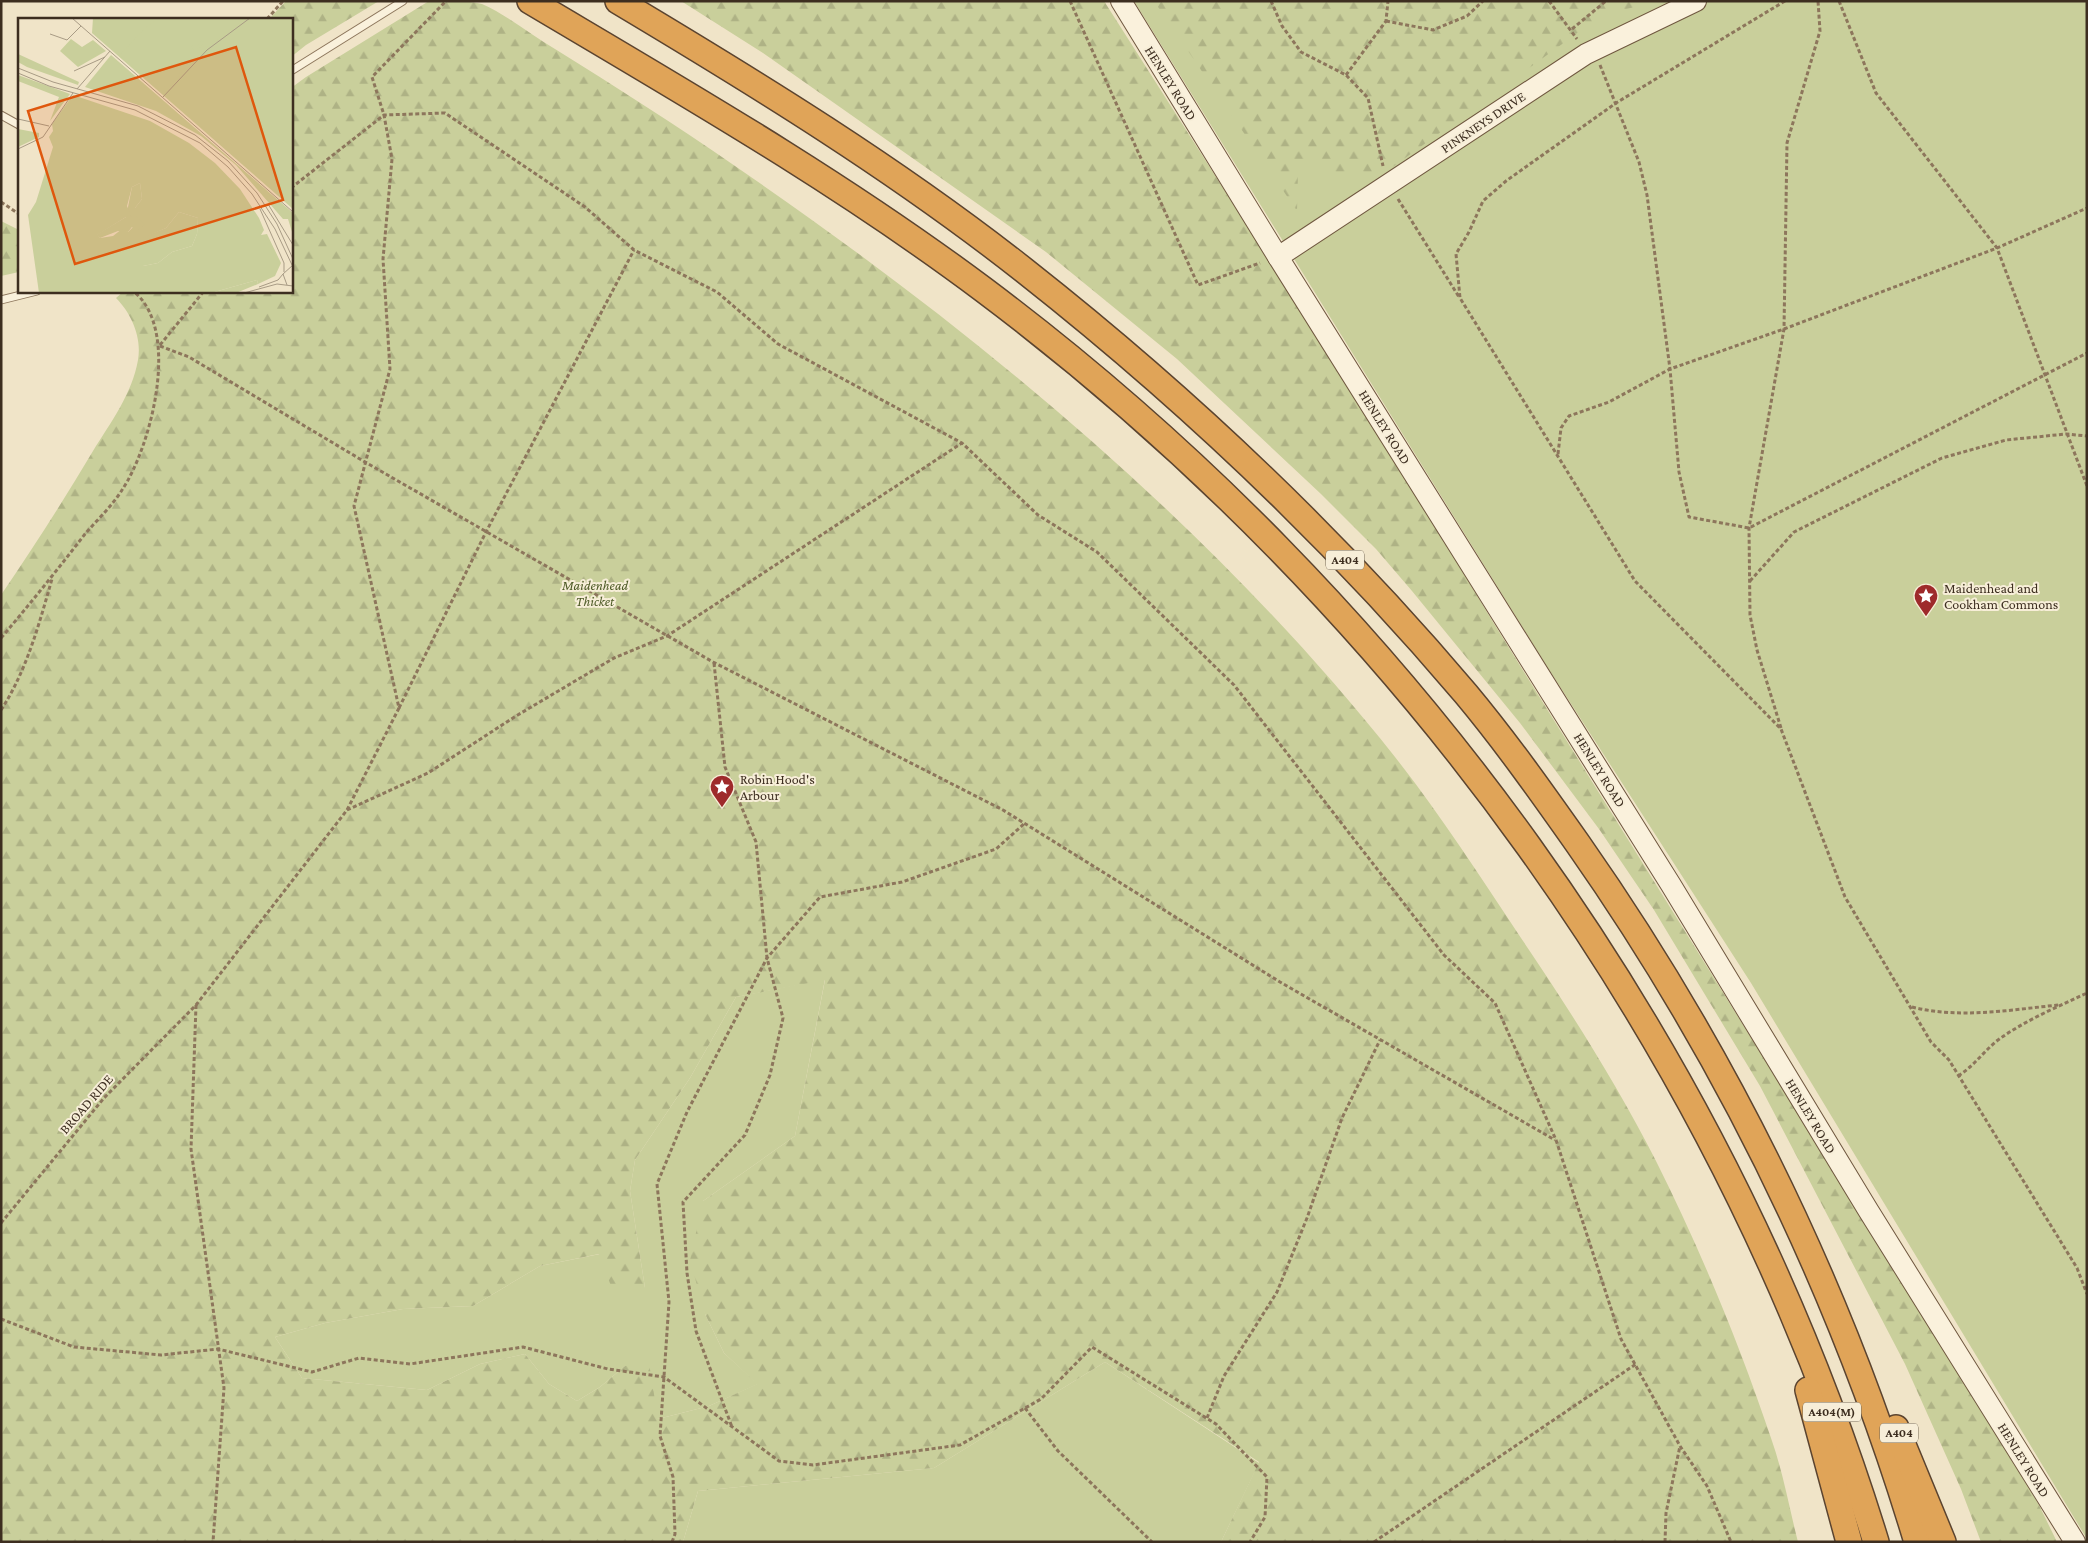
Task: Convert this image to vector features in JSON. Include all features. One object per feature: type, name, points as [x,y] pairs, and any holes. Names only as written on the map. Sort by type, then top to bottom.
[{"type":"highway","name":"A404","points":[[618,1],[859,151],[1022,268],[1170,392],[1270,485],[1360,575],[1467,696],[1562,822],[1630,921],[1695,1024],[1757,1138],[1809,1248],[1843,1329],[1901,1437],[1943,1542]]},
{"type":"highway","points":[[533,3],[732,120],[817,173],[994,298],[1122,402],[1191,464],[1255,526],[1352,627],[1443,732],[1534,851],[1599,950],[1680,1082],[1779,1284],[1849,1542]]},
{"type":"highway","name":"A404(M)","points":[[1779,1284],[1826,1396],[1876,1542]]},
{"type":"highway","name":"A404(M)","points":[[1843,1329],[1889,1453],[1917,1542]]},
{"type":"street","name":"HENLEY ROAD","points":[[1121,1],[1278,257],[1671,885],[1863,1202],[2075,1542]]},
{"type":"street","name":"PINKNEYS DRIVE","points":[[1278,257],[1586,54],[1696,1]]},
{"type":"lane","points":[[292,70],[403,1]]},
{"type":"lane","points":[[1,115],[18,124]]},
{"type":"lane","points":[[1,300],[32,292]]},
{"type":"path","points":[[268,18],[283,1]]},
{"type":"path","points":[[399,708],[354,506],[390,369],[382,259],[392,159],[384,115],[372,77],[446,1]]},
{"type":"path","points":[[1070,1],[1198,285],[1278,257]]},
{"type":"path","points":[[1271,1],[1282,26],[1300,52],[1346,75],[1368,98],[1388,185],[1407,212],[1558,454],[1635,581],[1781,729]]},
{"type":"path","points":[[1346,75],[1386,20],[1388,1]]},
{"type":"path","points":[[1386,20],[1433,30],[1467,16],[1483,1]]},
{"type":"path","points":[[1549,1],[1572,29],[1586,54],[1597,56],[1639,162],[1647,195],[1670,369],[1679,472],[1689,517],[1749,528],[2087,353]]},
{"type":"path","points":[[1572,29],[1606,1]]},
{"type":"path","points":[[1460,298],[1456,254],[1469,232],[1483,201],[1506,181],[1616,104],[1785,1]]},
{"type":"path","points":[[1750,615],[1749,528],[1784,329],[1787,142],[1820,31],[1818,1]]},
{"type":"path","points":[[1839,1],[1876,93],[1997,248],[2087,486]]},
{"type":"path","points":[[292,187],[384,115],[444,113],[585,207],[634,250],[717,292],[778,344],[962,443],[1038,514],[1097,552],[1234,684],[1444,955],[1495,1003],[1556,1140],[1621,1339],[1680,1446],[1707,1486],[1731,1542]]},
{"type":"path","points":[[1,202],[18,213]]},
{"type":"path","points":[[1558,454],[1561,428],[1568,416],[1609,402],[1670,369],[1784,329],[1997,248],[2087,208]]},
{"type":"path","name":"BROAD RIDE","points":[[1,1224],[104,1098],[196,1006],[347,810],[486,532],[634,250]]},
{"type":"path","points":[[1,638],[122,490],[142,446],[158,384],[160,346],[154,324],[139,297],[133,292]]},
{"type":"path","points":[[160,346],[203,292]]},
{"type":"path","points":[[160,346],[189,357],[365,462],[714,662],[1003,810],[1280,982],[1556,1140]]},
{"type":"path","points":[[2087,436],[2066,434],[2006,440],[1942,458],[1794,532],[1749,581],[1750,615],[1781,729],[1845,897],[1932,1042],[1949,1060],[2077,1268],[2087,1294]]},
{"type":"path","points":[[347,810],[428,774],[516,716],[614,658],[667,636],[962,443]]},
{"type":"path","points":[[1,710],[11,695],[34,640],[53,576]]},
{"type":"path","points":[[714,662],[725,767],[756,842],[767,958],[783,1018],[770,1074],[745,1135],[683,1202],[687,1273],[696,1331],[733,1428]]},
{"type":"path","points":[[672,1542],[675,1534],[674,1477],[660,1436],[669,1302],[657,1184],[687,1112],[767,958],[820,897],[902,882],[996,849],[1025,823]]},
{"type":"path","points":[[1958,1076],[1973,1067],[1980,1055],[1999,1039],[2087,993]]},
{"type":"path","points":[[1912,1007],[1935,1013],[1988,1012],[2061,1005]]},
{"type":"path","points":[[196,1006],[191,1149],[224,1388],[213,1542]]},
{"type":"path","points":[[1207,1418],[1224,1376],[1277,1292],[1308,1218],[1342,1118],[1380,1040]]},
{"type":"path","points":[[1,1319],[74,1347],[161,1355],[218,1348],[312,1372],[360,1358],[410,1364],[523,1347],[608,1369],[664,1377],[779,1461],[813,1465],[960,1445],[1041,1399],[1092,1347],[1216,1424],[1267,1476],[1265,1517],[1250,1542]]},
{"type":"path","points":[[1374,1542],[1636,1364]]},
{"type":"path","points":[[1025,1408],[1058,1451],[1152,1542]]},
{"type":"path","points":[[1665,1542],[1666,1513],[1680,1446]]},
{"type":"green space","points":[[286,1],[379,1],[306,45],[292,56],[292,18],[270,18]]},
{"type":"green space","name":"Maidenhead Thicket","points":[[429,1],[457,1],[482,4],[510,19],[691,136],[825,229],[914,295],[1001,365],[1087,437],[1169,512],[1249,590],[1324,672],[1395,757],[1458,843],[1590,1045],[1656,1161],[1718,1298],[1746,1367],[1775,1451],[1798,1542],[1221,1542],[1259,1462],[1105,1362],[934,1468],[698,1491],[683,1542],[1,1542],[1,595],[71,488],[114,418],[131,384],[138,360],[137,334],[131,318],[116,298],[123,292],[292,292],[292,87]],"holes":[[[825,980],[795,1136],[703,1201],[690,1260],[705,1314],[724,1353],[757,1384],[709,1406],[658,1419],[649,1363],[625,1366],[600,1387],[577,1401],[549,1384],[525,1354],[480,1364],[427,1390],[302,1378],[275,1337],[325,1323],[403,1309],[473,1306],[540,1266],[599,1254],[611,1286],[645,1288],[630,1191],[635,1160],[690,1078],[736,997]]]},
{"type":"green space","points":[[681,1],[1104,1],[1379,433],[1493,622],[1935,1334],[2038,1503],[2057,1542],[1981,1542],[1961,1489],[1905,1364],[1760,1086],[1654,910],[1599,829],[1520,723],[1376,549],[1321,494],[1177,359],[1046,252],[763,53]]},
{"type":"green space","points":[[1134,1],[2087,1],[2087,1539],[1751,983],[1546,665]]},
{"type":"green space","points":[[1154,1],[1659,1],[1602,15],[1372,182],[1362,170],[1333,180],[1320,158],[1298,172],[1297,211]]},
{"type":"green space","points":[[1,221],[18,230],[18,272],[1,276]]},
{"type":"green space","points":[[825,979],[795,1136],[703,1201],[705,1314],[724,1353],[758,1384],[709,1406],[658,1419],[625,1366],[600,1387],[577,1401],[549,1384],[525,1354],[480,1364],[427,1390],[302,1378],[275,1337],[325,1323],[403,1309],[473,1306],[540,1266],[600,1254],[645,1288],[630,1191],[635,1160],[690,1078],[736,997]]},
{"type":"green space","points":[[1105,1362],[1259,1463],[1221,1542],[683,1542],[698,1491],[934,1468]]},
{"type":"place","name":"Maidenhead and Cookham Commons","points":[[1926,617]]},
{"type":"place","name":"Robin Hood's Arbour","points":[[722,808]]}]
